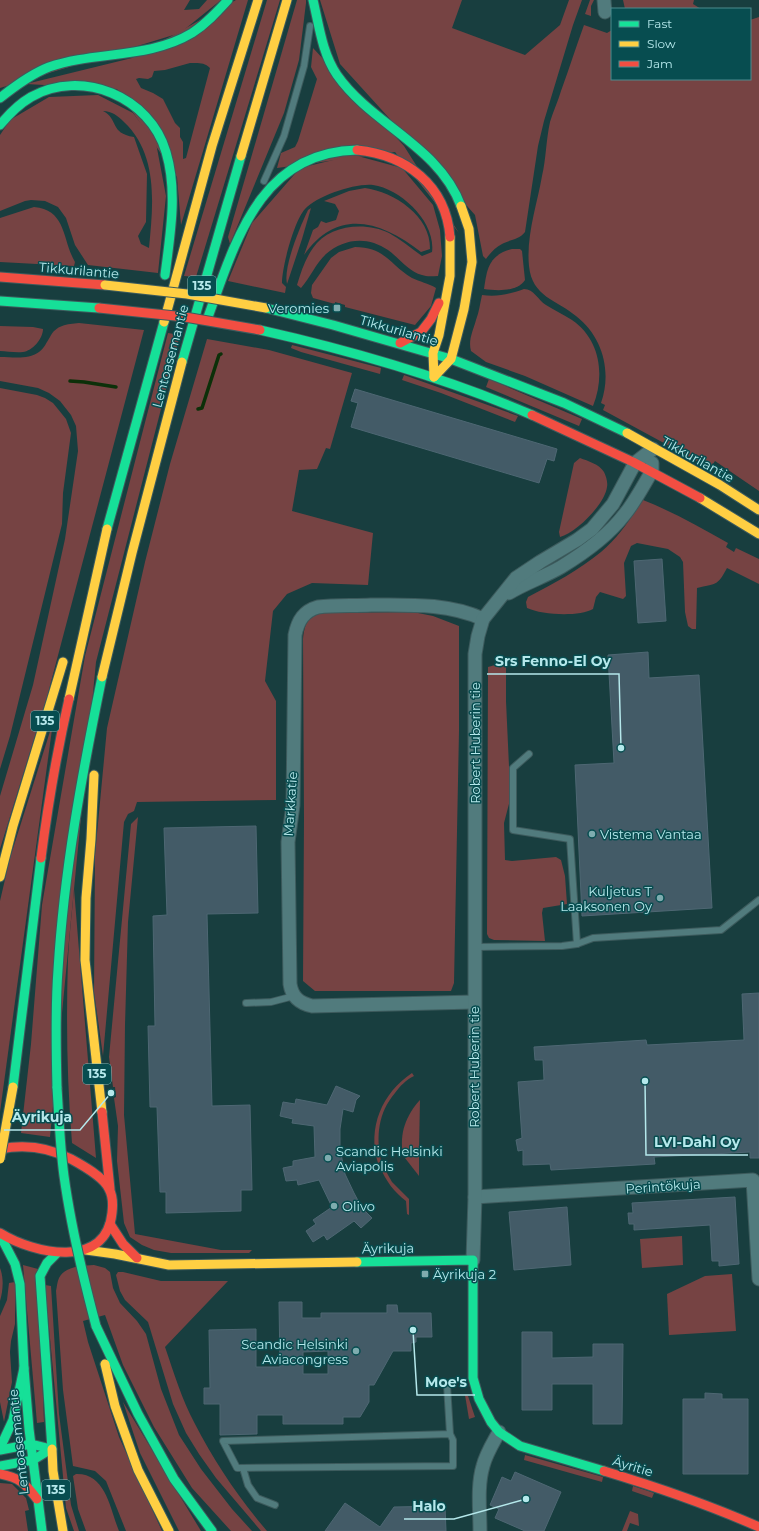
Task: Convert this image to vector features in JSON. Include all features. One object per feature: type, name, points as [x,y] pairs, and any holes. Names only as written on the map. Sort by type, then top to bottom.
[{"type":"main road","points":[[0,98],[19,83],[39,71],[56,65],[167,45],[207,22],[219,13],[228,0]]},
{"type":"main road","name":"Lentoasemantie","points":[[98,568],[134,430],[212,146],[258,0]]},
{"type":"main road","name":"Lentoasemantie","points":[[93,722],[126,574],[166,420],[226,203],[287,0]]},
{"type":"main road","points":[[313,2],[323,45],[337,74],[357,98],[426,155],[444,174],[457,196],[469,229],[472,262],[464,309],[451,359],[434,377]]},
{"type":"main road","points":[[0,125],[22,103],[36,94],[53,88],[70,85],[87,86],[110,91],[122,96],[137,106],[149,119],[160,137],[167,154],[174,193],[156,352]]},
{"type":"main road","points":[[205,326],[233,252],[246,223],[277,181],[290,170],[324,153],[342,150],[361,150],[379,153],[396,158],[426,180],[438,199],[446,217],[450,235],[451,260],[449,282],[439,334],[433,353],[434,377]]},
{"type":"main road","name":"Tikkurilantie","points":[[0,277],[105,285],[187,294],[266,308],[433,353],[564,403],[620,429],[720,485],[759,510]]},
{"type":"main road","points":[[400,343],[422,332],[431,319],[449,282]]},
{"type":"main road","points":[[0,301],[99,308],[185,317],[260,330],[350,351],[434,377],[539,417],[652,471],[723,511],[759,534]]},
{"type":"main road","points":[[166,420],[188,378]]},
{"type":"main road","points":[[0,1170],[0,1159],[13,1087],[45,827],[61,735],[98,568]]},
{"type":"main road","name":"135","points":[[81,603],[98,568]]},
{"type":"main road","name":"135","points":[[0,877],[13,826],[66,652]]},
{"type":"main road","points":[[93,722],[81,777],[62,920],[56,1040],[57,1088],[64,1176],[73,1232],[83,1280],[96,1326],[114,1406],[138,1470],[169,1531]]},
{"type":"main road","name":"135","points":[[63,1531],[53,1471],[51,1449],[40,1276],[43,1268],[57,1253],[86,1250],[95,1245],[104,1237],[110,1224],[113,1206],[85,960],[86,898],[91,839],[94,770],[93,722]]},
{"type":"main road","points":[[0,1149],[16,1146],[34,1148],[66,1156],[88,1169],[110,1189]]},
{"type":"main road","points":[[110,1224],[123,1244],[137,1258]]},
{"type":"main road","points":[[0,1234],[16,1242],[57,1253]]},
{"type":"main road","name":"Lentoasemantie","points":[[0,1234],[15,1264],[20,1284],[24,1368],[37,1499],[42,1531]]},
{"type":"main road","name":"Äyrikuja","points":[[86,1250],[169,1265],[473,1260]]},
{"type":"main road","name":"Robert Huberin tie","points":[[473,1260],[474,1378],[479,1399],[491,1422],[499,1432]]},
{"type":"main road","points":[[96,1326],[138,1414],[174,1479],[212,1531]]},
{"type":"main road","points":[[0,1449],[10,1428],[24,1368]]},
{"type":"main road","name":"Äyritie","points":[[499,1432],[520,1446],[651,1485],[725,1512],[759,1527]]},
{"type":"main road","points":[[0,1449],[31,1444],[51,1449]]},
{"type":"main road","points":[[0,1466],[33,1460],[51,1449]]},
{"type":"main road","points":[[0,1474],[17,1478],[24,1482],[37,1499]]},
{"type":"street","name":"Robert Huberin tie","points":[[473,1260],[475,1197],[475,654],[478,636],[483,619],[516,578],[585,535],[613,504],[635,463],[653,448]]},
{"type":"street","name":"Robert Huberin tie","points":[[499,599],[523,584],[559,568],[588,550],[606,535],[625,515],[652,471],[653,448]]},
{"type":"street","name":"Markkatie","points":[[294,996],[290,984],[288,842],[292,805],[295,635],[299,621],[306,612],[318,607],[400,605],[435,606],[468,612],[483,619]]},
{"type":"street","points":[[294,996],[304,1004],[312,1006],[474,1002]]},
{"type":"street","name":"Perintökuja","points":[[475,1197],[753,1180],[759,1279]]},
{"type":"street","points":[[480,1531],[481,1476],[486,1456],[499,1432]]},
{"type":"lane","points":[[262,187],[284,136],[304,66],[313,2]]},
{"type":"lane","points":[[246,223],[258,194]]},
{"type":"lane","points":[[528,754],[513,768],[513,830],[570,839],[577,944]]},
{"type":"lane","points":[[475,947],[562,946],[577,944],[593,938],[721,930],[759,900]]},
{"type":"lane","points":[[246,1003],[271,1002],[294,996]]},
{"type":"lane","points":[[446,1385],[450,1434],[453,1440],[453,1466],[237,1468],[223,1441],[450,1434]]},
{"type":"lane","points":[[243,1468],[248,1485],[257,1498],[275,1505]]},
{"type":"shaded area","points":[[0,0],[190,0],[184,10],[199,9],[207,0],[221,0],[180,33],[0,88]]},
{"type":"shaded area","points":[[236,0],[248,0],[181,225],[177,177],[117,89],[26,84],[132,58]],"holes":[[[190,63],[203,64],[210,68],[186,158],[183,159],[183,142],[180,137],[180,128],[175,123],[163,99],[141,88],[136,79],[148,79],[152,77],[154,71],[165,70]]]},
{"type":"shaded area","points":[[267,0],[280,0],[196,277],[184,276]]},
{"type":"shaded area","points":[[297,0],[306,0],[299,60],[284,113],[230,244],[228,237]]},
{"type":"shaded area","points":[[320,0],[462,0],[452,28],[525,55],[560,25],[569,0],[582,0],[544,121],[538,146],[525,232],[523,235],[500,245],[493,250],[486,259],[483,256],[475,215],[340,64]]},
{"type":"shaded area","points":[[590,0],[594,0],[591,6],[591,16],[585,14]]},
{"type":"shaded area","points":[[623,0],[694,0],[693,4],[699,8],[625,8]]},
{"type":"shaded area","points":[[759,17],[759,491],[715,461],[710,468],[603,410],[605,405],[601,403],[606,379],[603,356],[599,345],[585,324],[569,311],[546,297],[535,285],[531,276],[528,255],[530,232],[543,170],[550,122],[584,25],[607,33],[611,31],[611,80],[751,80],[751,20]]},
{"type":"shaded area","points":[[313,48],[404,146],[459,233],[395,152],[277,168],[281,153],[295,147],[298,141],[317,79],[311,67]]},
{"type":"shaded area","points":[[98,95],[133,113],[156,143],[166,196],[158,273],[88,265],[75,245],[66,218],[58,207],[45,201],[25,201],[0,211],[0,135],[10,120],[49,97]],"holes":[[[103,111],[112,113],[124,122],[135,135],[143,150],[148,165],[152,198],[149,248],[141,244],[138,236],[146,222],[147,174],[134,137],[126,135],[117,129],[108,114]]]},
{"type":"shaded area","points":[[354,155],[402,168],[433,205],[440,230],[442,256],[438,276],[426,276],[413,271],[380,245],[372,242],[356,241],[340,245],[326,254],[301,288],[297,285],[308,257],[320,240],[328,234],[348,227],[358,226],[379,229],[393,235],[422,256],[432,252],[432,241],[428,229],[422,219],[405,200],[384,188],[373,185],[365,185],[347,188],[327,195],[318,199],[305,209],[297,223],[286,256],[282,283],[286,287],[285,293],[228,281],[252,223],[300,168]]},
{"type":"shaded area","points":[[365,188],[376,190],[399,200],[418,216],[429,237],[430,249],[421,252],[406,241],[391,233],[375,227],[360,224],[345,225],[331,230],[317,240],[304,255],[313,230],[318,227],[321,221],[326,223],[336,220],[339,211],[335,204],[324,201],[349,191]]},
{"type":"shaded area","points":[[34,207],[45,209],[58,220],[75,262],[74,266],[0,262],[0,218]]},
{"type":"shaded area","points":[[311,208],[287,284],[287,268],[293,247],[308,210]]},
{"type":"shaded area","points":[[355,247],[365,248],[380,253],[412,278],[436,288],[431,306],[415,325],[345,307],[345,305],[335,302],[335,304],[313,298],[311,293],[312,285],[331,258],[339,252]]},
{"type":"shaded area","points":[[512,249],[520,249],[522,251],[525,280],[517,287],[512,289],[484,289],[490,263],[498,255]]},
{"type":"shaded area","points":[[524,289],[531,291],[543,303],[572,320],[582,328],[595,348],[598,359],[599,383],[593,406],[525,376],[486,362],[471,351],[470,339],[482,295],[504,295]]},
{"type":"shaded area","points":[[79,323],[144,330],[47,697],[0,849],[0,796],[33,685],[65,539],[78,451],[76,426],[71,415],[60,401],[49,393],[38,388],[0,381],[0,357],[20,358],[35,355],[43,348],[55,330],[66,325]]},
{"type":"shaded area","points":[[0,326],[33,327],[43,329],[43,333],[33,347],[26,351],[0,351]]},
{"type":"shaded area","points":[[168,333],[180,335],[96,662],[50,1137],[21,1133],[31,1044],[42,905],[85,656]]},
{"type":"shaded area","points":[[207,339],[269,350],[352,373],[330,449],[326,448],[317,469],[299,470],[292,511],[373,533],[368,585],[312,583],[287,594],[273,611],[265,681],[276,701],[276,800],[137,802],[134,811],[128,814],[124,822],[103,1056],[94,992],[95,855],[107,728],[145,562],[170,464]]},
{"type":"shaded area","points":[[292,345],[381,368],[380,374],[301,352],[291,348]]},
{"type":"shaded area","points":[[404,375],[518,416],[515,422],[441,393],[402,380]]},
{"type":"shaded area","points":[[489,379],[582,419],[579,426],[486,387]]},
{"type":"shaded area","points":[[0,388],[37,395],[53,403],[66,419],[71,433],[63,493],[62,524],[10,736],[0,769]]},
{"type":"shaded area","points":[[580,458],[593,463],[602,469],[606,477],[607,487],[601,501],[589,517],[574,530],[560,537],[559,532],[574,463]]},
{"type":"shaded area","points":[[643,500],[676,515],[728,543],[726,547],[734,552],[736,548],[759,559],[759,584],[727,568],[721,578],[715,583],[697,588],[696,629],[692,629],[688,626],[685,612],[683,562],[680,557],[668,549],[637,543],[631,546],[624,563],[626,596],[623,599],[600,592],[596,597],[593,609],[587,612],[570,614],[551,614],[527,608],[526,602],[528,597],[575,571],[601,552],[624,528]]},
{"type":"shaded area","points":[[413,612],[433,616],[459,626],[459,731],[454,983],[451,991],[315,991],[303,981],[303,639],[305,629],[307,623],[312,617],[321,613]]},
{"type":"shaded area","points":[[502,663],[506,665],[510,788],[510,800],[504,823],[505,860],[512,861],[556,857],[561,860],[565,876],[567,904],[543,908],[542,913],[545,941],[494,940],[489,938],[487,934],[488,667]]},
{"type":"shaded area","points":[[53,722],[0,1112],[0,901],[10,858]]},
{"type":"shaded area","points":[[138,817],[128,922],[124,1115],[135,1234],[221,1250],[252,1250],[249,1253],[171,1253],[154,1250],[142,1245],[130,1237],[124,1223],[117,1161],[118,1126],[114,1098],[116,1097],[115,1087],[113,1087],[109,1057],[131,824]]},
{"type":"shaded area","points":[[74,889],[96,1158],[72,1143],[70,1120],[67,1005],[68,950]]},
{"type":"shaded area","points":[[412,1073],[414,1076],[406,1081],[397,1090],[385,1109],[380,1125],[379,1152],[381,1161],[378,1163],[374,1137],[380,1112],[392,1091],[401,1081]]},
{"type":"shaded area","points":[[420,1100],[419,1149],[403,1154],[402,1139],[407,1118]]},
{"type":"shaded area","points":[[419,1153],[419,1176],[405,1158]]},
{"type":"shaded area","points":[[383,1166],[392,1182],[409,1199],[409,1215],[407,1214],[406,1201],[388,1182],[380,1167]]},
{"type":"shaded area","points":[[682,1236],[683,1265],[642,1268],[640,1239]]},
{"type":"shaded area","points":[[23,1265],[38,1269],[44,1422],[37,1423]]},
{"type":"shaded area","points":[[94,1265],[105,1268],[110,1272],[113,1288],[120,1303],[137,1321],[146,1334],[161,1389],[179,1435],[201,1469],[232,1509],[252,1531],[231,1531],[192,1488],[154,1427],[123,1365],[105,1315],[83,1321],[88,1342],[119,1437],[162,1531],[126,1531],[106,1481],[95,1471],[73,1466],[63,1390],[56,1291],[59,1278],[65,1271],[74,1267]]},
{"type":"shaded area","points":[[0,1268],[3,1284],[0,1301]]},
{"type":"shaded area","points":[[118,1272],[161,1281],[228,1281],[165,1347],[186,1406],[211,1453],[228,1480],[267,1531],[261,1531],[216,1478],[186,1433],[173,1404],[148,1322],[125,1300],[120,1291],[116,1275]]},
{"type":"shaded area","points":[[732,1274],[736,1331],[669,1335],[667,1294],[705,1276]]},
{"type":"shaded area","points":[[15,1282],[15,1324],[10,1352],[12,1382],[4,1422],[0,1402],[0,1316],[7,1300],[9,1283]]},
{"type":"shaded area","points":[[45,1285],[51,1286],[59,1414],[71,1505],[79,1531],[74,1531],[66,1508]]},
{"type":"shaded area","points":[[465,1395],[468,1396],[475,1417],[469,1419]]},
{"type":"shaded area","points":[[123,1402],[201,1531],[179,1531],[140,1453]]},
{"type":"shaded area","points":[[525,1455],[603,1477],[602,1482],[524,1460]]},
{"type":"shaded area","points":[[76,1474],[86,1475],[94,1479],[100,1486],[109,1503],[119,1531],[86,1531],[78,1509],[73,1476]]},
{"type":"shaded area","points":[[0,1483],[12,1484],[26,1498],[29,1510],[25,1511],[28,1531],[0,1531]]},
{"type":"shaded area","points":[[633,1486],[654,1493],[652,1498],[632,1491]]},
{"type":"shaded area","points":[[630,1511],[638,1514],[639,1526],[630,1523],[627,1531],[622,1531]]},
{"type":"building","points":[[355,389],[557,449],[554,461],[547,459],[539,483],[351,427],[358,403],[351,401]]},
{"type":"building","points":[[662,559],[666,621],[638,623],[634,561]]},
{"type":"building","points":[[648,652],[649,678],[699,675],[712,908],[582,916],[575,765],[614,763],[608,655]]},
{"type":"building","points":[[256,826],[258,913],[207,914],[212,1106],[250,1105],[252,1190],[241,1190],[241,1211],[166,1213],[166,1192],[160,1192],[157,1107],[150,1107],[148,1026],[155,1026],[153,916],[167,915],[164,828]]},
{"type":"building","points":[[759,993],[759,1158],[750,1158],[750,1152],[654,1157],[655,1164],[551,1170],[550,1164],[523,1165],[523,1150],[518,1151],[516,1140],[522,1138],[518,1082],[544,1080],[543,1060],[535,1060],[534,1047],[646,1040],[647,1045],[744,1040],[742,994]]},
{"type":"building","points":[[336,1086],[360,1096],[356,1100],[353,1112],[343,1109],[340,1129],[340,1149],[345,1174],[362,1208],[372,1218],[361,1228],[354,1221],[327,1240],[324,1235],[313,1242],[306,1231],[316,1224],[313,1220],[332,1207],[319,1180],[298,1185],[297,1180],[286,1181],[283,1168],[293,1166],[293,1161],[315,1157],[314,1126],[292,1123],[293,1119],[280,1116],[283,1102],[295,1104],[296,1099],[327,1105]]},
{"type":"building","points":[[735,1197],[739,1264],[719,1266],[719,1261],[712,1261],[710,1225],[634,1230],[634,1224],[629,1224],[628,1213],[633,1213],[632,1203]]},
{"type":"building","points":[[567,1207],[571,1265],[514,1270],[509,1212]]},
{"type":"building","points":[[279,1302],[302,1302],[302,1318],[321,1318],[321,1313],[387,1313],[387,1305],[397,1305],[398,1313],[431,1313],[432,1337],[416,1337],[416,1342],[411,1343],[411,1351],[393,1351],[374,1385],[369,1385],[369,1402],[360,1417],[343,1417],[343,1424],[283,1424],[283,1415],[257,1415],[257,1434],[220,1435],[220,1404],[204,1404],[204,1388],[210,1388],[209,1330],[256,1329],[256,1367],[280,1367]],"holes":[[[328,1351],[328,1374],[303,1374],[303,1352]]]},
{"type":"building","points":[[522,1332],[552,1332],[552,1358],[593,1357],[593,1344],[623,1344],[622,1424],[593,1424],[593,1384],[552,1384],[552,1410],[522,1410]]},
{"type":"building","points":[[705,1393],[722,1394],[722,1399],[748,1399],[748,1474],[683,1474],[683,1399],[705,1399]]},
{"type":"building","points":[[515,1472],[561,1492],[544,1531],[525,1531],[495,1518],[499,1509],[490,1505],[502,1477],[511,1481]]},
{"type":"building","points":[[345,1503],[380,1527],[394,1507],[445,1506],[446,1531],[325,1531]]},
{"type":"waterway","points":[[198,409],[202,408],[219,355],[221,354]]},
{"type":"waterway","points":[[70,381],[116,387]]},
{"type":"traffic: fast","points":[[0,98],[17,85],[49,67],[67,62],[140,51],[175,41],[192,33],[202,26],[228,0]]},
{"type":"traffic: fast","points":[[313,0],[324,48],[337,75],[351,93],[421,151],[437,167],[451,185],[461,206]]},
{"type":"traffic: fast","points":[[0,125],[14,110],[31,97],[51,89],[71,86],[92,87],[112,93],[130,103],[145,116],[158,133],[166,152],[172,182],[172,214],[165,275]]},
{"type":"traffic: fast","points":[[208,317],[229,259],[242,231],[257,205],[275,183],[297,166],[324,155],[357,150]]},
{"type":"traffic: fast","points":[[182,362],[241,156]]},
{"type":"traffic: fast","points":[[0,301],[99,308]]},
{"type":"traffic: fast","points":[[266,308],[333,325],[451,359],[564,403],[627,433]]},
{"type":"traffic: fast","points":[[107,529],[164,322]]},
{"type":"traffic: fast","points":[[260,330],[398,366],[499,401],[532,415]]},
{"type":"traffic: fast","points":[[57,1088],[56,999],[69,859],[81,786],[102,677]]},
{"type":"traffic: fast","points":[[13,1087],[41,858]]},
{"type":"traffic: fast","points":[[57,1088],[64,1176],[70,1214],[86,1289],[96,1326]]},
{"type":"traffic: fast","points":[[0,1235],[15,1264],[20,1284],[24,1368],[29,1429],[42,1531]]},
{"type":"traffic: fast","points":[[52,1449],[40,1276],[47,1263],[57,1253]]},
{"type":"traffic: fast","points":[[357,1262],[473,1260],[473,1378],[479,1399],[491,1422],[499,1432],[520,1446],[604,1471]]},
{"type":"traffic: fast","points":[[96,1326],[138,1414],[174,1479],[212,1531]]},
{"type":"traffic: fast","points":[[0,1448],[13,1420],[24,1368]]},
{"type":"traffic: fast","points":[[0,1450],[31,1444],[51,1449]]},
{"type":"traffic: fast","points":[[0,1466],[33,1460],[51,1449]]},
{"type":"traffic: slow","points":[[164,322],[212,146],[258,0]]},
{"type":"traffic: slow","points":[[241,156],[287,0]]},
{"type":"traffic: slow","points":[[434,377],[451,359],[464,309],[472,262],[469,229],[461,206]]},
{"type":"traffic: slow","points":[[434,377],[433,353],[439,335],[450,276],[450,237]]},
{"type":"traffic: slow","points":[[105,285],[187,294],[266,308]]},
{"type":"traffic: slow","points":[[102,677],[132,553],[182,362]]},
{"type":"traffic: slow","points":[[627,433],[720,485],[759,510]]},
{"type":"traffic: slow","points":[[700,498],[759,534]]},
{"type":"traffic: slow","points":[[69,699],[107,529]]},
{"type":"traffic: slow","points":[[0,877],[13,826],[63,662]]},
{"type":"traffic: slow","points":[[94,775],[86,898],[85,960],[102,1112]]},
{"type":"traffic: slow","points":[[0,1159],[13,1087]]},
{"type":"traffic: slow","points":[[86,1250],[115,1254],[169,1265],[357,1262]]},
{"type":"traffic: slow","points":[[105,1364],[115,1406],[138,1470],[169,1531]]},
{"type":"traffic: slow","points":[[52,1449],[53,1471],[63,1531]]},
{"type":"traffic: jam","points":[[357,150],[392,158],[407,166],[420,176],[432,188],[441,202],[447,219],[450,237]]},
{"type":"traffic: jam","points":[[0,277],[105,285]]},
{"type":"traffic: jam","points":[[400,343],[421,332],[431,319],[439,303]]},
{"type":"traffic: jam","points":[[99,308],[185,317],[260,330]]},
{"type":"traffic: jam","points":[[532,415],[633,462],[700,498]]},
{"type":"traffic: jam","points":[[41,858],[53,778],[69,699]]},
{"type":"traffic: jam","points":[[102,1112],[110,1189]]},
{"type":"traffic: jam","points":[[0,1149],[18,1147],[45,1149],[71,1159],[102,1180],[110,1192],[113,1204],[107,1231],[97,1243],[83,1250],[66,1252],[49,1251],[14,1241],[0,1233]]},
{"type":"traffic: jam","points":[[110,1224],[123,1244],[137,1258]]},
{"type":"traffic: jam","points":[[604,1471],[683,1497],[759,1527]]},
{"type":"traffic: jam","points":[[0,1474],[13,1477],[22,1482],[37,1499]]},
{"type":"place","name":"Veromies","points":[[337,308]]},
{"type":"place","name":"Srs Fenno-El Oy","points":[[621,748]]},
{"type":"place","name":"Vistema Vantaa","points":[[592,834]]},
{"type":"place","name":"Kuljetus T Laaksonen Oy","points":[[660,898]]},
{"type":"place","name":"LVI-Dahl Oy","points":[[645,1081]]},
{"type":"place","name":"Äyrikuja","points":[[111,1093]]},
{"type":"place","name":"Scandic Helsinki Aviapolis","points":[[328,1158]]},
{"type":"place","name":"Olivo","points":[[334,1206]]},
{"type":"place","name":"Äyrikuja 2","points":[[425,1274]]},
{"type":"place","name":"Moe's","points":[[413,1330]]},
{"type":"place","name":"Scandic Helsinki Aviacongress","points":[[356,1351]]},
{"type":"place","name":"Halo","points":[[526,1499]]}]
